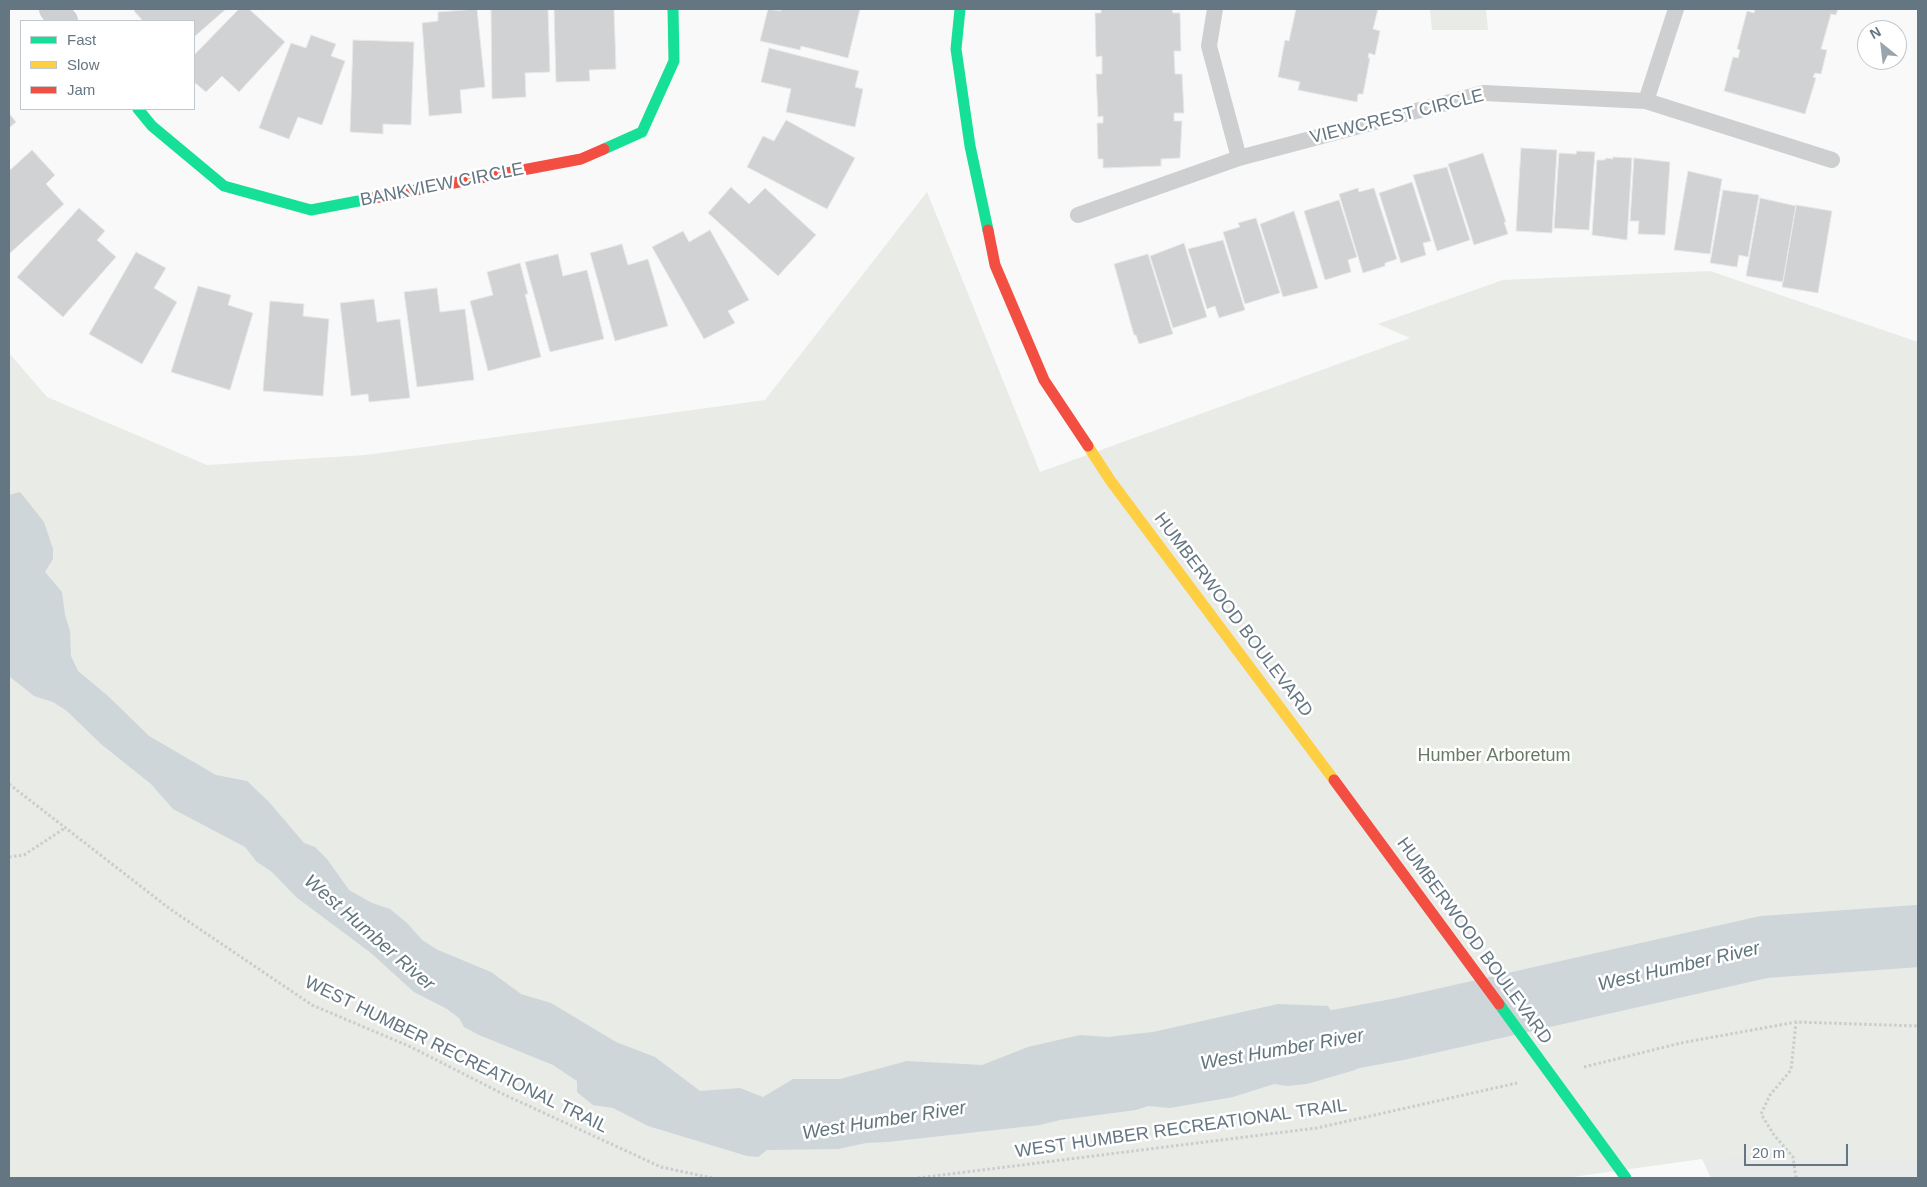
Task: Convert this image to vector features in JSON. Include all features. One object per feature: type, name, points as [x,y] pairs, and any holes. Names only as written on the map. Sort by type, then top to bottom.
[{"type":"street","points":[[53,9],[63,20]]},
{"type":"street","name":"BANKVIEW CIRCLE","points":[[139,110],[152,126],[224,186],[310,210],[562,163],[582,159],[642,132],[674,61],[673,9]]},
{"type":"street","name":"HUMBERWOOD BOULEVARD","points":[[960,9],[956,48],[966,117],[995,265],[1044,380],[1110,480],[1398,866],[1626,1178]]},
{"type":"lane","points":[[1215,9],[1209,46],[1239,158]]},
{"type":"lane","points":[[1646,102],[1676,9]]},
{"type":"lane","name":"VIEWCREST CIRCLE","points":[[1078,215],[1239,158],[1484,93],[1646,102],[1832,160]]},
{"type":"path","name":"WEST HUMBER RECREATIONAL TRAIL","points":[[9,784],[170,909],[312,1005],[411,1047],[505,1095],[661,1167],[712,1178]]},
{"type":"path","points":[[9,857],[24,854],[65,828]]},
{"type":"path","points":[[1578,1068],[1681,1043],[1796,1022],[1918,1026]]},
{"type":"path","points":[[1796,1022],[1791,1070],[1770,1095],[1762,1114],[1774,1135],[1793,1157],[1796,1178]]},
{"type":"path","name":"WEST HUMBER RECREATIONAL TRAIL","points":[[918,1178],[1317,1128],[1522,1082]]},
{"type":"shaded area","points":[[1918,1150],[1918,1178],[1711,1178],[1702,1159]]},
{"type":"green space","points":[[1430,9],[1486,9],[1488,30],[1432,30]]},
{"type":"green space","name":"Humber Arboretum","points":[[927,192],[1040,472],[1410,338],[1378,324],[1503,280],[1710,271],[1918,342],[1918,1162],[1702,1159],[1565,1178],[9,1178],[9,353],[47,397],[207,465],[366,455],[765,400]]},
{"type":"water","points":[[20,492],[44,522],[53,549],[53,559],[45,572],[62,592],[65,615],[70,631],[71,656],[78,671],[108,696],[149,736],[216,775],[247,781],[269,802],[304,843],[315,847],[327,859],[349,890],[372,903],[390,909],[407,923],[422,940],[438,950],[491,972],[521,994],[551,1003],[616,1042],[655,1057],[700,1091],[740,1088],[763,1097],[793,1079],[840,1079],[907,1061],[982,1065],[1028,1047],[1080,1035],[1108,1037],[1153,1032],[1278,1004],[1328,1006],[1364,1062],[1355,1070],[1307,1084],[1287,1086],[1274,1084],[1233,1097],[1170,1108],[1148,1106],[1136,1110],[1060,1120],[1040,1125],[866,1143],[838,1149],[767,1150],[758,1157],[747,1156],[648,1126],[613,1108],[593,1105],[577,1092],[577,1081],[553,1065],[479,1035],[464,1027],[459,1018],[447,1009],[414,992],[371,953],[296,897],[272,872],[257,862],[245,847],[173,809],[151,784],[101,744],[67,711],[53,702],[34,696],[9,676],[9,495]]},
{"type":"building","points":[[136,9],[226,9],[195,36],[195,20],[142,20],[134,11]]},
{"type":"building","points":[[239,9],[249,9],[285,42],[239,92],[222,76],[206,92],[195,83],[195,54]]},
{"type":"building","points":[[477,9],[485,87],[460,90],[462,113],[429,116],[422,23],[438,21],[438,12]]},
{"type":"building","points":[[491,9],[548,9],[550,72],[525,73],[526,97],[492,99]]},
{"type":"building","points":[[554,9],[614,9],[616,69],[589,70],[590,81],[556,82]]},
{"type":"building","points":[[768,9],[781,11],[781,9],[860,9],[848,58],[801,46],[800,50],[760,41]]},
{"type":"building","points":[[1101,9],[1172,9],[1173,13],[1180,13],[1181,51],[1174,51],[1175,74],[1182,74],[1184,113],[1174,113],[1174,121],[1182,121],[1180,158],[1161,159],[1161,166],[1103,168],[1103,159],[1098,159],[1097,123],[1103,123],[1103,116],[1098,117],[1096,74],[1102,74],[1102,56],[1096,57],[1095,13],[1101,13]]},
{"type":"building","points":[[1296,9],[1378,9],[1373,29],[1380,31],[1375,55],[1369,53],[1368,58],[1370,58],[1363,94],[1358,94],[1357,102],[1298,90],[1300,82],[1278,77],[1285,40],[1289,41]]},
{"type":"building","points":[[1755,9],[1838,9],[1836,15],[1831,14],[1821,49],[1827,50],[1821,74],[1815,73],[1813,77],[1816,78],[1805,114],[1724,91],[1733,57],[1738,58],[1740,50],[1737,49],[1747,11],[1754,13]]},
{"type":"building","points":[[311,35],[336,44],[331,56],[345,61],[322,125],[298,117],[289,139],[259,128],[291,43],[306,48]]},
{"type":"building","points":[[353,40],[414,42],[411,125],[383,124],[383,134],[350,132]]},
{"type":"building","points":[[769,48],[859,71],[855,87],[863,89],[855,127],[786,112],[791,89],[761,82]]},
{"type":"building","points":[[9,113],[16,122],[9,128]]},
{"type":"building","points":[[786,120],[855,158],[827,209],[747,167],[763,136],[774,141]]},
{"type":"building","points":[[1521,148],[1557,150],[1552,233],[1516,231]]},
{"type":"building","points":[[32,150],[55,175],[46,184],[64,204],[9,254],[9,171]]},
{"type":"building","points":[[1577,151],[1595,152],[1589,230],[1554,228],[1559,153],[1576,154]]},
{"type":"building","points":[[1483,153],[1506,222],[1504,222],[1508,234],[1474,245],[1448,164]]},
{"type":"building","points":[[1613,157],[1632,158],[1627,240],[1592,235],[1597,160],[1613,159]]},
{"type":"building","points":[[1634,158],[1670,162],[1665,235],[1638,234],[1639,221],[1630,221]]},
{"type":"building","points":[[1447,167],[1470,240],[1437,251],[1413,175]]},
{"type":"building","points":[[1688,171],[1722,179],[1710,254],[1674,250]]},
{"type":"building","points":[[1412,182],[1431,241],[1423,243],[1426,255],[1401,263],[1379,193]]},
{"type":"building","points":[[731,187],[749,204],[765,188],[816,235],[778,276],[708,213]]},
{"type":"building","points":[[1358,188],[1359,192],[1374,188],[1397,259],[1385,263],[1385,266],[1363,273],[1339,194]]},
{"type":"building","points":[[1723,190],[1759,195],[1748,257],[1739,255],[1737,267],[1710,263]]},
{"type":"building","points":[[1760,198],[1796,206],[1783,282],[1746,276]]},
{"type":"building","points":[[1339,200],[1357,257],[1348,260],[1351,272],[1325,280],[1304,211]]},
{"type":"building","points":[[1796,205],[1832,211],[1818,293],[1782,287]]},
{"type":"building","points":[[79,208],[105,231],[97,240],[116,257],[63,317],[17,277]]},
{"type":"building","points":[[1294,211],[1318,288],[1283,297],[1260,224]]},
{"type":"building","points":[[1256,218],[1280,293],[1245,304],[1223,232],[1240,227],[1238,223]]},
{"type":"building","points":[[710,230],[749,300],[728,311],[735,323],[704,339],[652,247],[683,231],[689,242]]},
{"type":"building","points":[[1223,240],[1245,310],[1219,318],[1215,306],[1207,309],[1188,249]]},
{"type":"building","points":[[1184,243],[1207,317],[1173,328],[1150,256]]},
{"type":"building","points":[[622,244],[628,265],[648,259],[668,326],[615,341],[590,253]]},
{"type":"building","points":[[136,252],[166,268],[154,288],[177,302],[142,364],[89,334]]},
{"type":"building","points":[[558,254],[563,276],[587,270],[604,339],[550,352],[525,262]]},
{"type":"building","points":[[1148,254],[1173,334],[1139,344],[1136,335],[1134,335],[1114,264]]},
{"type":"building","points":[[520,263],[528,294],[525,294],[541,357],[488,371],[470,301],[493,295],[487,272]]},
{"type":"building","points":[[198,286],[231,295],[228,305],[253,313],[230,390],[171,372]]},
{"type":"building","points":[[437,288],[440,312],[465,309],[474,380],[417,387],[404,292]]},
{"type":"building","points":[[374,299],[377,322],[400,319],[410,398],[369,402],[368,394],[351,396],[340,303]]},
{"type":"building","points":[[270,301],[304,304],[303,316],[329,319],[323,396],[263,391]]},
{"type":"waterway","name":"West Humber River","points":[[1265,1054],[1400,1029],[1764,947],[1918,936]]},
{"type":"traffic: fast","points":[[604,149],[642,132],[674,61],[673,9]]},
{"type":"traffic: fast","points":[[960,9],[956,49],[970,146],[988,230]]},
{"type":"traffic: fast","points":[[139,110],[152,126],[224,186],[311,210],[374,198]]},
{"type":"traffic: fast","points":[[1499,1004],[1626,1178]]},
{"type":"traffic: slow","points":[[1088,446],[1110,480],[1334,780]]},
{"type":"traffic: jam","points":[[374,198],[581,159],[604,149]]},
{"type":"traffic: jam","points":[[988,230],[995,265],[1044,380],[1088,446]]},
{"type":"traffic: jam","points":[[1334,780],[1499,1004]]}]
